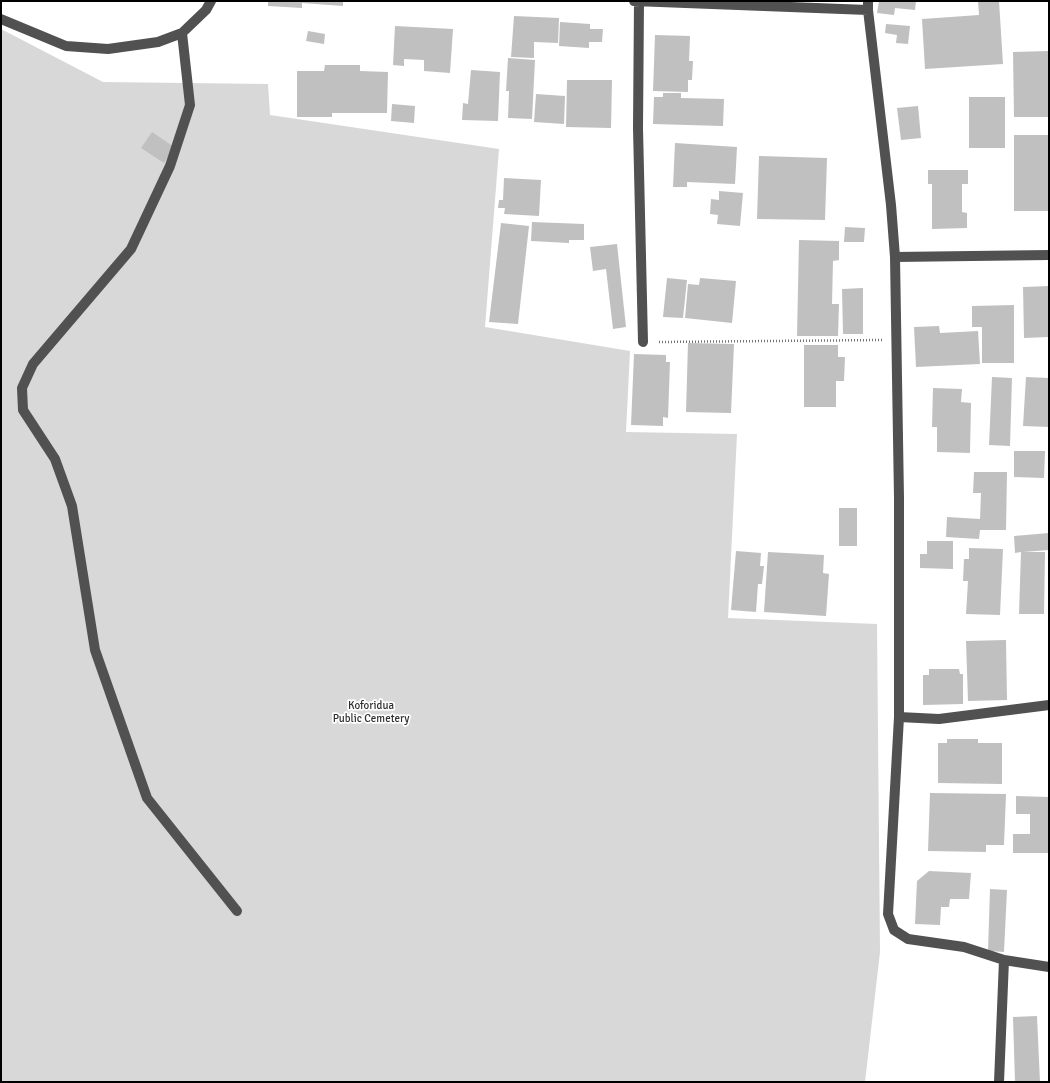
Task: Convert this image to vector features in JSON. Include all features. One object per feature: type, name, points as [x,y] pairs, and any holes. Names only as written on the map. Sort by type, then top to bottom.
[{"type":"street","points":[[1,19],[66,46],[108,50],[158,42],[182,33],[206,10],[211,1]]},
{"type":"street","points":[[634,1],[868,6],[891,205],[895,256],[899,498],[899,717],[888,914],[894,930],[908,939],[964,947],[1004,960],[1049,967]]},
{"type":"street","points":[[639,1],[638,128],[643,342]]},
{"type":"street","points":[[182,33],[190,105],[170,166],[131,249],[33,364],[22,388],[23,410],[55,459],[72,506],[96,650],[147,798],[237,911]]},
{"type":"street","points":[[895,256],[1049,255]]},
{"type":"street","points":[[899,717],[939,719],[1049,705]]},
{"type":"street","points":[[999,1082],[1004,960]]},
{"type":"path","points":[[643,342],[896,340]]},
{"type":"green space","name":"Koforidua Public Cemetery","points":[[1,29],[103,82],[268,84],[270,115],[499,149],[485,327],[630,351],[626,432],[737,434],[728,618],[877,624],[880,952],[865,1082],[1,1082]]},
{"type":"building","points":[[268,1],[343,1],[343,6],[302,3],[302,8],[268,6]]},
{"type":"building","points":[[879,1],[916,1],[915,10],[895,8],[894,15],[877,13]]},
{"type":"building","points":[[978,1],[999,1],[1003,64],[925,69],[922,19],[979,15]]},
{"type":"building","points":[[514,16],[559,18],[558,43],[534,42],[534,58],[511,57]]},
{"type":"building","points":[[560,22],[590,24],[590,29],[603,29],[602,42],[589,42],[589,48],[559,46]]},
{"type":"building","points":[[886,24],[910,26],[908,44],[896,43],[897,35],[885,33]]},
{"type":"building","points":[[395,26],[453,29],[450,73],[424,71],[424,60],[404,59],[404,66],[393,65]]},
{"type":"building","points":[[308,31],[325,34],[324,44],[306,41]]},
{"type":"building","points":[[655,35],[690,36],[689,61],[693,61],[692,80],[688,80],[688,92],[653,91]]},
{"type":"building","points":[[1049,51],[1049,117],[1014,117],[1013,52]]},
{"type":"building","points":[[508,58],[535,60],[532,119],[508,118],[509,91],[506,91]]},
{"type":"building","points":[[325,65],[360,65],[360,71],[388,72],[387,113],[332,113],[332,117],[297,117],[297,71],[324,71]]},
{"type":"building","points":[[471,70],[500,72],[498,121],[462,120],[463,103],[468,104]]},
{"type":"building","points":[[567,80],[612,80],[611,128],[566,127]]},
{"type":"building","points":[[663,93],[681,93],[681,98],[724,99],[723,126],[653,124],[654,97],[663,97]]},
{"type":"building","points":[[536,94],[565,96],[564,124],[534,122]]},
{"type":"building","points":[[969,97],[1005,97],[1005,148],[969,148]]},
{"type":"building","points":[[392,104],[415,106],[414,123],[391,121]]},
{"type":"building","points":[[918,106],[921,138],[901,140],[897,108]]},
{"type":"building","points":[[152,132],[174,147],[164,163],[141,148]]},
{"type":"building","points":[[1014,135],[1048,135],[1048,211],[1014,211]]},
{"type":"building","points":[[675,143],[737,147],[735,184],[687,182],[687,187],[673,187]]},
{"type":"building","points":[[759,156],[827,158],[825,220],[757,219]]},
{"type":"building","points":[[928,170],[968,170],[968,184],[962,184],[962,212],[967,213],[967,228],[932,229],[932,184],[928,184]]},
{"type":"building","points":[[504,178],[541,180],[539,216],[504,214],[505,208],[498,208],[499,200],[503,200]]},
{"type":"building","points":[[719,191],[743,193],[740,226],[717,224],[718,215],[710,214],[711,199],[719,200]]},
{"type":"building","points":[[532,222],[584,224],[584,240],[569,240],[569,243],[531,241]]},
{"type":"building","points":[[501,223],[529,226],[518,324],[489,322]]},
{"type":"building","points":[[845,227],[865,228],[864,242],[844,242]]},
{"type":"building","points":[[799,240],[839,241],[839,260],[833,261],[832,304],[839,304],[838,336],[797,336]]},
{"type":"building","points":[[617,244],[626,327],[613,329],[606,269],[593,271],[590,247]]},
{"type":"building","points":[[667,278],[687,280],[683,318],[663,317]]},
{"type":"building","points":[[700,278],[736,281],[732,323],[685,318],[688,284],[699,285]]},
{"type":"building","points":[[1049,286],[1049,337],[1024,338],[1023,287]]},
{"type":"building","points":[[863,288],[863,334],[843,334],[842,289]]},
{"type":"building","points":[[1014,305],[1014,363],[982,363],[982,327],[972,327],[972,306]]},
{"type":"building","points":[[939,326],[940,333],[978,331],[980,364],[916,367],[914,327]]},
{"type":"building","points":[[688,343],[734,344],[731,413],[686,412]]},
{"type":"building","points":[[804,345],[838,345],[838,357],[845,357],[844,381],[836,381],[836,407],[804,407]]},
{"type":"building","points":[[634,354],[666,355],[666,362],[670,362],[668,418],[663,417],[663,426],[631,425]]},
{"type":"building","points":[[992,377],[1012,378],[1010,446],[989,445]]},
{"type":"building","points":[[1026,377],[1049,378],[1049,427],[1023,426]]},
{"type":"building","points":[[933,388],[962,389],[961,402],[971,403],[970,453],[937,452],[937,427],[932,427]]},
{"type":"building","points":[[1014,451],[1045,451],[1044,478],[1014,477]]},
{"type":"building","points":[[974,472],[1007,472],[1006,530],[980,530],[979,539],[946,537],[947,517],[980,519],[981,493],[973,493]]},
{"type":"building","points":[[839,508],[857,508],[857,546],[839,546]]},
{"type":"building","points":[[1049,533],[1049,550],[1023,552],[1045,552],[1044,614],[1019,614],[1021,552],[1015,553],[1014,536]]},
{"type":"building","points":[[927,541],[953,541],[953,569],[920,568],[920,554],[927,554]]},
{"type":"building","points":[[969,548],[1003,549],[1000,615],[966,614],[968,581],[963,581],[964,559],[969,559]]},
{"type":"building","points":[[736,551],[761,553],[760,566],[764,566],[762,584],[758,584],[756,612],[731,610]]},
{"type":"building","points":[[768,552],[824,555],[823,573],[829,574],[826,616],[764,612]]},
{"type":"building","points":[[1006,640],[1007,700],[968,701],[966,641]]},
{"type":"building","points":[[929,669],[959,669],[960,674],[963,674],[963,704],[923,705],[923,675],[929,675]]},
{"type":"building","points":[[947,739],[978,739],[978,743],[1002,743],[1002,784],[938,783],[938,743],[947,743]]},
{"type":"building","points":[[930,793],[1006,794],[1004,845],[986,845],[986,852],[928,851]]},
{"type":"building","points":[[1016,796],[1049,797],[1049,853],[1013,853],[1013,834],[1030,834],[1030,814],[1016,814]]},
{"type":"building","points":[[929,871],[971,873],[969,899],[950,899],[949,907],[941,907],[940,925],[915,924],[917,881]]},
{"type":"building","points":[[990,889],[1007,890],[1004,952],[988,951]]},
{"type":"building","points":[[1037,1016],[1040,1082],[1015,1082],[1013,1017]]}]
